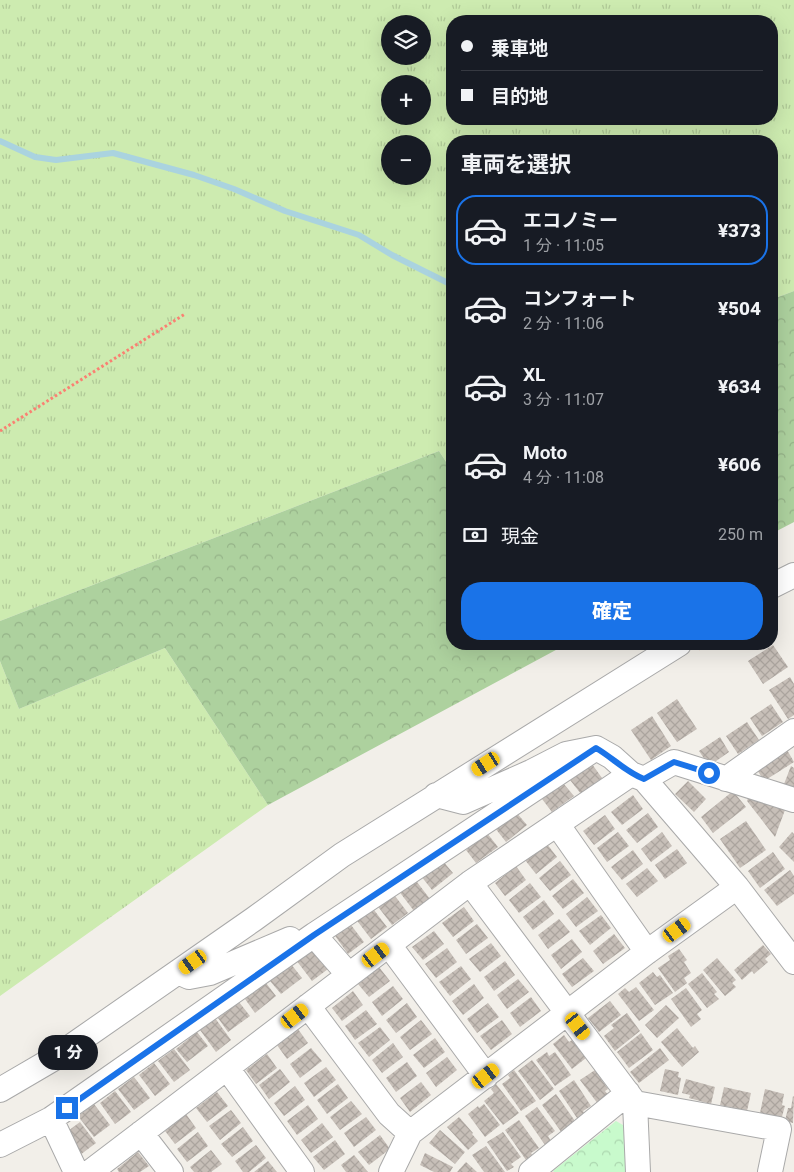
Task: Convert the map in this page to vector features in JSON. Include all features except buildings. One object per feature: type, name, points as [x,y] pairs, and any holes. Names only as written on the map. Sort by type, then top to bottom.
[{"type":"street","points":[[778,583],[794,575]]},
{"type":"street","points":[[0,1090],[53,1059],[254,919],[342,854],[669,650]]},
{"type":"street","points":[[726,778],[794,731]]},
{"type":"street","points":[[436,796],[463,802],[531,772],[566,754],[596,748],[612,757],[638,777],[736,887],[794,962]]},
{"type":"street","points":[[0,1145],[51,1120],[314,935],[596,748]]},
{"type":"street","points":[[90,1172],[470,883],[556,824],[638,777],[674,762],[794,800]]},
{"type":"street","points":[[556,824],[647,952]]},
{"type":"street","points":[[470,883],[632,1098],[638,1172]]},
{"type":"street","points":[[391,1172],[410,1134],[647,952],[736,887]]},
{"type":"street","points":[[178,972],[189,977],[210,973],[291,939],[314,935]]},
{"type":"street","points":[[314,935],[349,975]]},
{"type":"street","points":[[389,945],[486,1076]]},
{"type":"street","points":[[308,1006],[389,1114],[410,1134]]},
{"type":"street","points":[[227,1068],[302,1172]]},
{"type":"street","points":[[530,1172],[632,1098],[779,1129],[770,1172]]},
{"type":"street","points":[[51,1120],[76,1172]]},
{"type":"street","points":[[141,1133],[171,1172]]},
{"type":"path","points":[[0,430],[184,314]]},
{"type":"green space","points":[[0,0],[794,0],[794,291],[778,297],[778,135],[446,135],[446,462],[439,451],[0,621]]},
{"type":"green space","points":[[794,291],[794,522],[778,530],[778,297]]},
{"type":"green space","points":[[439,451],[446,462],[446,650],[556,650],[268,805],[165,648],[19,709],[0,661],[0,621]]},
{"type":"green space","points":[[165,648],[268,805],[0,996],[0,661],[19,709]]},
{"type":"green space","points":[[616,1121],[628,1128],[629,1172],[553,1171]]},
{"type":"waterway","points":[[0,141],[35,157],[56,160],[113,153],[194,175],[234,189],[285,211],[359,235],[392,255],[446,282]]},
{"type":"route","points":[[67,1108],[314,935],[596,748],[612,757],[631,774],[644,779],[674,762],[709,773]]}]
